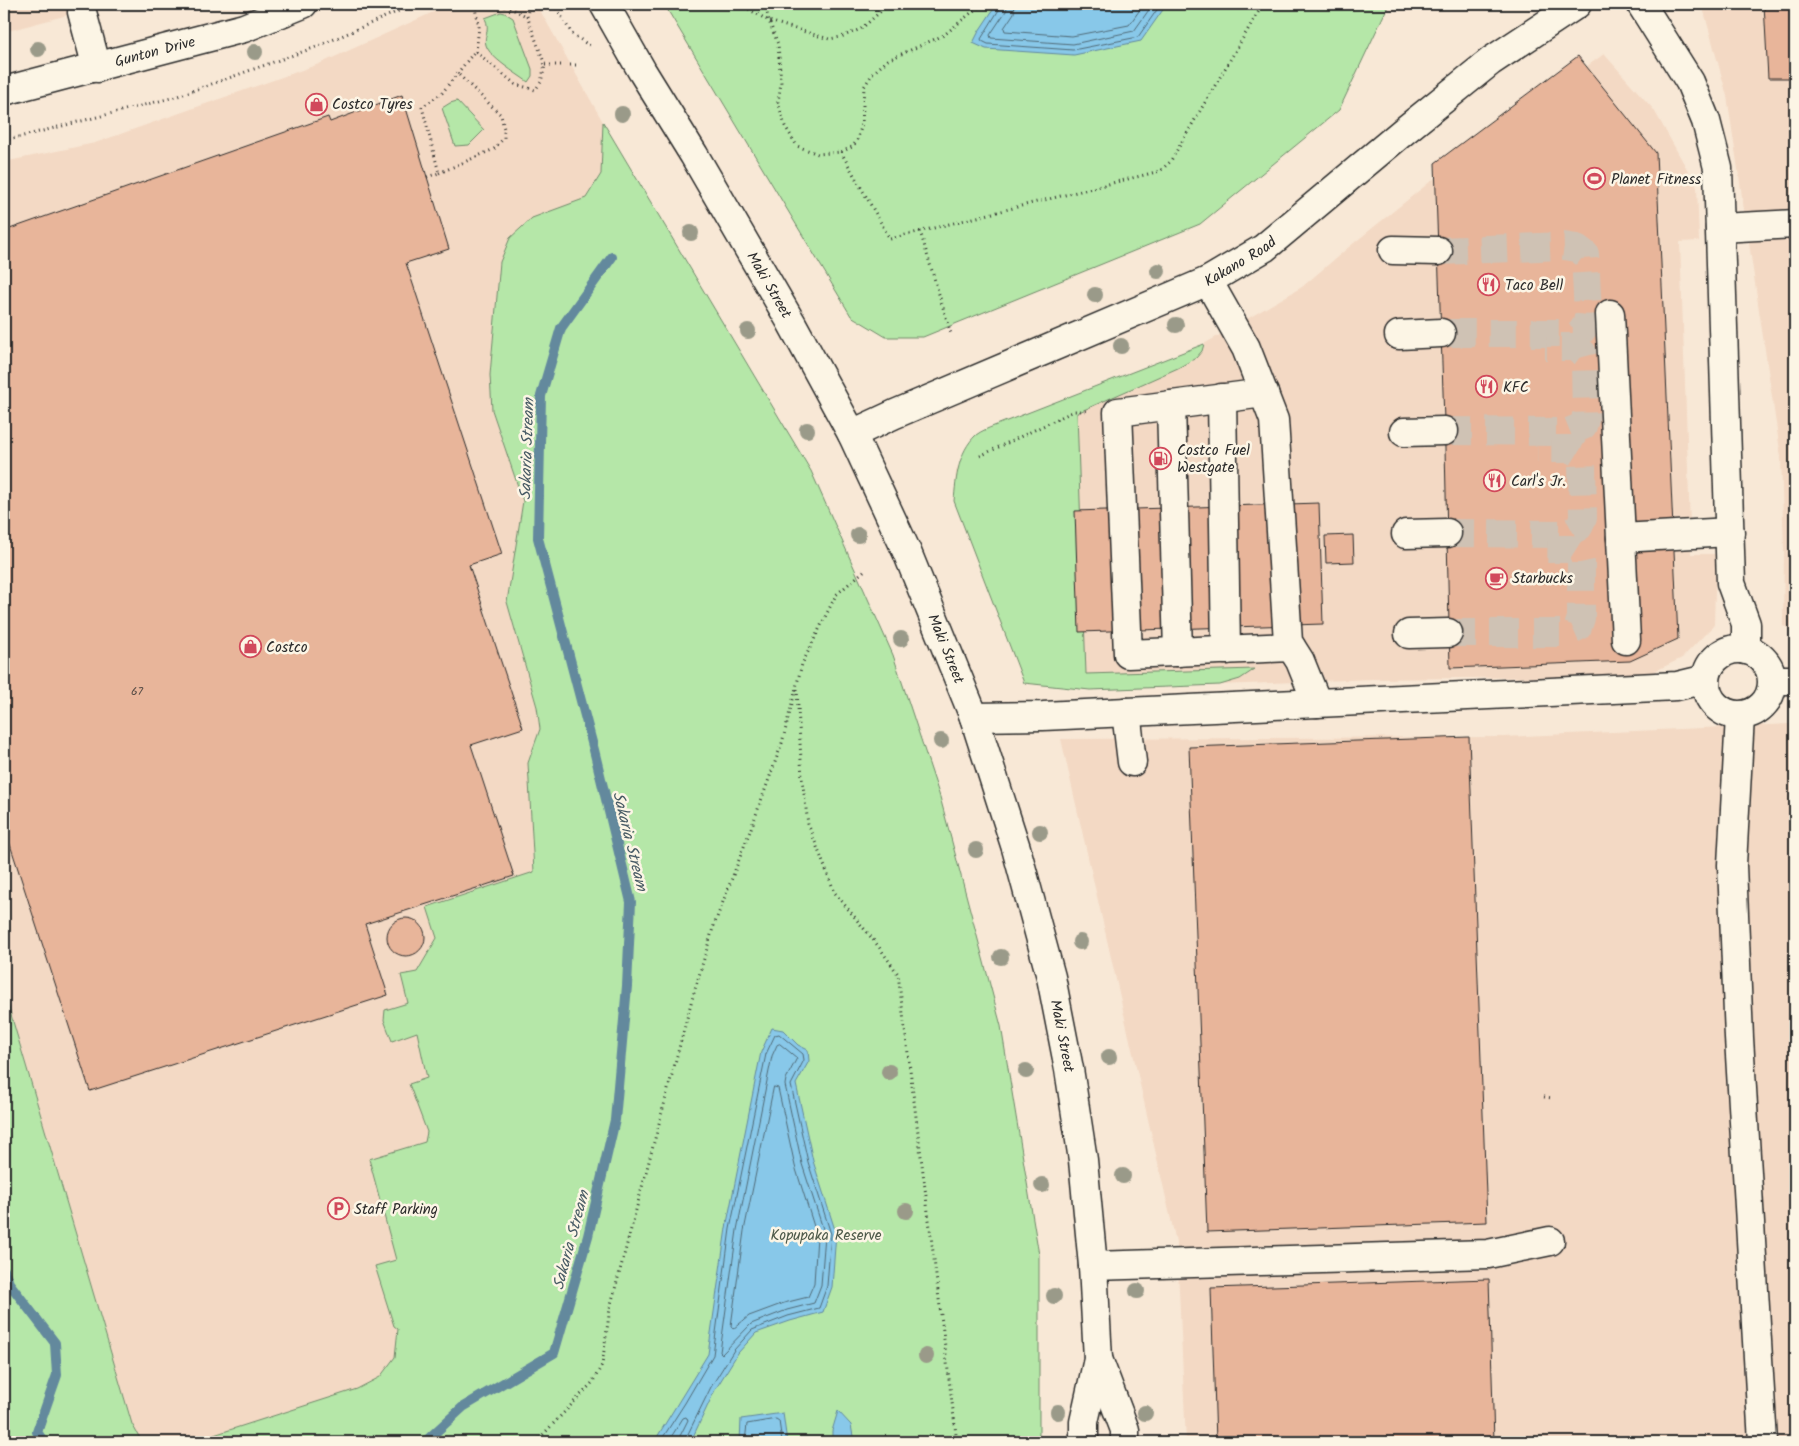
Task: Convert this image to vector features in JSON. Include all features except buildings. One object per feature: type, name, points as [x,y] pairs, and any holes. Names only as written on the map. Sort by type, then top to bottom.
[{"type":"street","name":"Gunton Drive","points":[[4,91],[244,28],[303,4]]},
{"type":"street","name":"Maki Street","points":[[604,4],[642,72],[694,155],[791,322],[852,434],[914,569],[974,718],[1016,848],[1050,977],[1069,1069],[1083,1160],[1098,1359],[1084,1422],[1084,1442]]},
{"type":"street","name":"Kakano Road","points":[[852,434],[1208,281],[1264,248],[1491,61],[1577,4]]},
{"type":"street","points":[[1641,4],[1690,82],[1706,121],[1718,168],[1731,583],[1746,624],[1746,650]]},
{"type":"street","points":[[82,12],[97,68]]},
{"type":"street","points":[[1720,228],[1795,224]]},
{"type":"street","points":[[1393,250],[1438,251]]},
{"type":"street","points":[[1208,281],[1246,348],[1274,420],[1288,642],[1300,660],[1317,703]]},
{"type":"street","points":[[1610,314],[1626,640]]},
{"type":"street","points":[[1400,341],[1441,340]]},
{"type":"street","points":[[1264,393],[1118,412],[1128,654],[1291,647]]},
{"type":"street","points":[[1222,398],[1226,650]]},
{"type":"street","points":[[1171,404],[1178,652]]},
{"type":"street","points":[[1404,440],[1445,440]]},
{"type":"street","points":[[1621,538],[1730,532]]},
{"type":"street","points":[[1406,542],[1447,541]]},
{"type":"street","points":[[1409,634],[1448,632]]},
{"type":"street","points":[[1735,649],[1746,650],[1756,654],[1784,680],[1772,690],[1768,700],[1761,708],[1751,714],[1740,716],[1729,714],[1719,709],[1712,701],[1707,690],[1706,679],[1712,664],[1724,652],[1735,649]]},
{"type":"street","points":[[974,718],[1676,686],[1706,679]]},
{"type":"street","points":[[1126,712],[1132,762]]},
{"type":"street","points":[[1740,716],[1732,865],[1738,1038],[1763,1442]]},
{"type":"street","points":[[1092,1266],[1488,1254],[1550,1241]]},
{"type":"street","name":"Maki Street","points":[[1098,1359],[1125,1430],[1125,1442]]},
{"type":"path","points":[[4,141],[175,97],[316,47],[415,4]]},
{"type":"path","points":[[440,173],[422,107],[442,93],[476,52],[480,27],[472,4]]},
{"type":"path","points":[[474,8],[487,4],[501,4],[527,16]]},
{"type":"path","points":[[476,52],[515,84],[535,90],[540,82],[545,65],[527,16],[529,4]]},
{"type":"path","points":[[554,4],[572,34],[592,48]]},
{"type":"path","points":[[740,4],[769,21],[829,39],[862,29],[889,4]]},
{"type":"path","points":[[765,4],[778,44],[781,83],[778,102],[785,126],[797,146],[818,154],[841,152],[852,147],[857,141],[862,124],[864,87],[873,73],[888,60],[944,35],[982,4]]},
{"type":"path","points":[[841,152],[890,239],[1160,171],[1170,162],[1263,4]]},
{"type":"path","points":[[545,65],[580,65]]},
{"type":"path","points":[[427,177],[494,149],[504,138],[504,129],[500,115],[457,73]]},
{"type":"path","points":[[920,231],[952,334]]},
{"type":"path","points":[[980,456],[1074,411],[1118,412]]},
{"type":"path","points":[[536,1442],[592,1383],[602,1365],[610,1308],[691,1003],[713,928],[782,743],[802,664],[836,595],[864,570]]},
{"type":"path","points":[[1793,591],[1795,602]]},
{"type":"path","points":[[796,685],[802,778],[808,824],[835,893],[879,947],[898,974],[956,1442]]},
{"type":"path","points":[[1544,1098],[1552,1098]]},
{"type":"shaded area","points":[[4,4],[109,4],[4,32]]},
{"type":"shaded area","points":[[451,4],[537,5],[603,122],[601,174],[586,198],[560,209],[500,262],[490,375],[492,410],[523,501],[507,602],[537,707],[540,729],[528,763],[534,886],[451,1325],[339,1442],[142,1442],[132,1424],[4,991],[4,162],[95,143],[319,64]]},
{"type":"shaded area","points":[[1702,4],[1795,4],[1795,630],[1783,626],[1784,552],[1781,457],[1727,96]]},
{"type":"shaded area","points":[[1604,54],[1654,110],[1697,187],[1699,241],[1680,242],[1691,554],[1716,554],[1714,625],[1682,658],[1645,676],[1372,679],[1090,690],[1024,683],[954,501],[956,471],[967,447],[977,434],[1204,344],[1302,287],[1472,148]]},
{"type":"shaded area","points":[[1795,720],[1795,1442],[1186,1442],[1177,1246],[1061,739],[1503,737],[1791,724]]},
{"type":"green space","points":[[664,4],[1389,4],[1339,110],[1200,224],[923,337],[886,337],[851,316]]},
{"type":"green space","points":[[501,12],[513,18],[532,69],[532,76],[528,82],[498,60],[488,50],[486,45],[487,23],[485,18]]},
{"type":"green space","points":[[457,101],[484,130],[469,145],[455,146],[442,108]]},
{"type":"green space","name":"Kopupaka Reserve","points":[[603,122],[811,471],[893,655],[940,797],[1001,1026],[1039,1255],[1039,1442],[192,1442],[357,1389],[380,1377],[395,1357],[398,1329],[394,1326],[375,1266],[396,1260],[369,1159],[425,1142],[427,1132],[409,1084],[427,1078],[417,1032],[392,1041],[384,1020],[385,1010],[408,1003],[401,975],[417,972],[437,938],[427,907],[534,872],[528,763],[540,729],[537,707],[507,602],[523,501],[492,410],[490,375],[500,262],[510,238],[532,218],[586,198],[601,174]]},
{"type":"green space","points":[[1204,344],[1202,351],[1196,358],[1178,368],[1077,413],[1086,674],[1255,669],[1240,679],[1220,685],[1090,690],[1024,683],[954,501],[957,474],[965,449],[980,432]]},
{"type":"green space","points":[[4,991],[132,1424],[142,1442],[4,1442]]},
{"type":"water","points":[[997,4],[1167,4],[1141,41],[1074,55],[986,49],[973,43]]},
{"type":"water","points":[[772,1028],[783,1030],[798,1045],[808,1050],[809,1061],[796,1084],[813,1161],[836,1233],[832,1287],[823,1312],[756,1333],[738,1353],[715,1390],[691,1442],[654,1442],[708,1354],[726,1228],[761,1052]]},
{"type":"water","points":[[838,1411],[851,1425],[854,1442],[832,1442],[832,1431]]},
{"type":"water","points":[[783,1413],[787,1442],[740,1442],[741,1419]]},
{"type":"waterway","name":"Sakaria Stream","points":[[425,1442],[463,1407],[554,1353],[588,1236],[615,1120],[627,986],[631,902],[594,750],[538,538],[541,396],[561,328],[612,257]]},
{"type":"waterway","points":[[4,1270],[9,1283],[55,1343],[57,1375],[37,1432],[44,1442]]},
{"type":"tunnel","points":[[1438,251],[1564,246],[1577,248],[1585,254],[1588,315],[1587,324],[1580,333],[1441,333]]},
{"type":"tunnel","points":[[1444,431],[1568,432],[1583,426],[1586,416],[1585,361],[1583,353],[1575,347],[1545,347]]},
{"type":"tunnel","points":[[1447,533],[1566,534],[1579,527],[1583,518],[1582,463],[1580,454],[1572,449],[1537,449]]},
{"type":"tunnel","points":[[1448,633],[1564,633],[1578,627],[1581,618],[1581,563],[1579,554],[1571,549],[1538,549]]},
{"type":"place","name":"Costco Tyres","points":[[316,104]]},
{"type":"place","name":"Planet Fitness","points":[[1595,179]]},
{"type":"place","name":"Taco Bell","points":[[1489,285]]},
{"type":"place","name":"KFC","points":[[1487,387]]},
{"type":"place","name":"Costco Fuel Westgate","points":[[1161,459]]},
{"type":"place","name":"Carl's Jr.","points":[[1495,481]]},
{"type":"place","name":"Starbucks","points":[[1496,578]]},
{"type":"place","name":"Costco","points":[[250,647]]},
{"type":"place","name":"Staff Parking","points":[[338,1209]]}]
